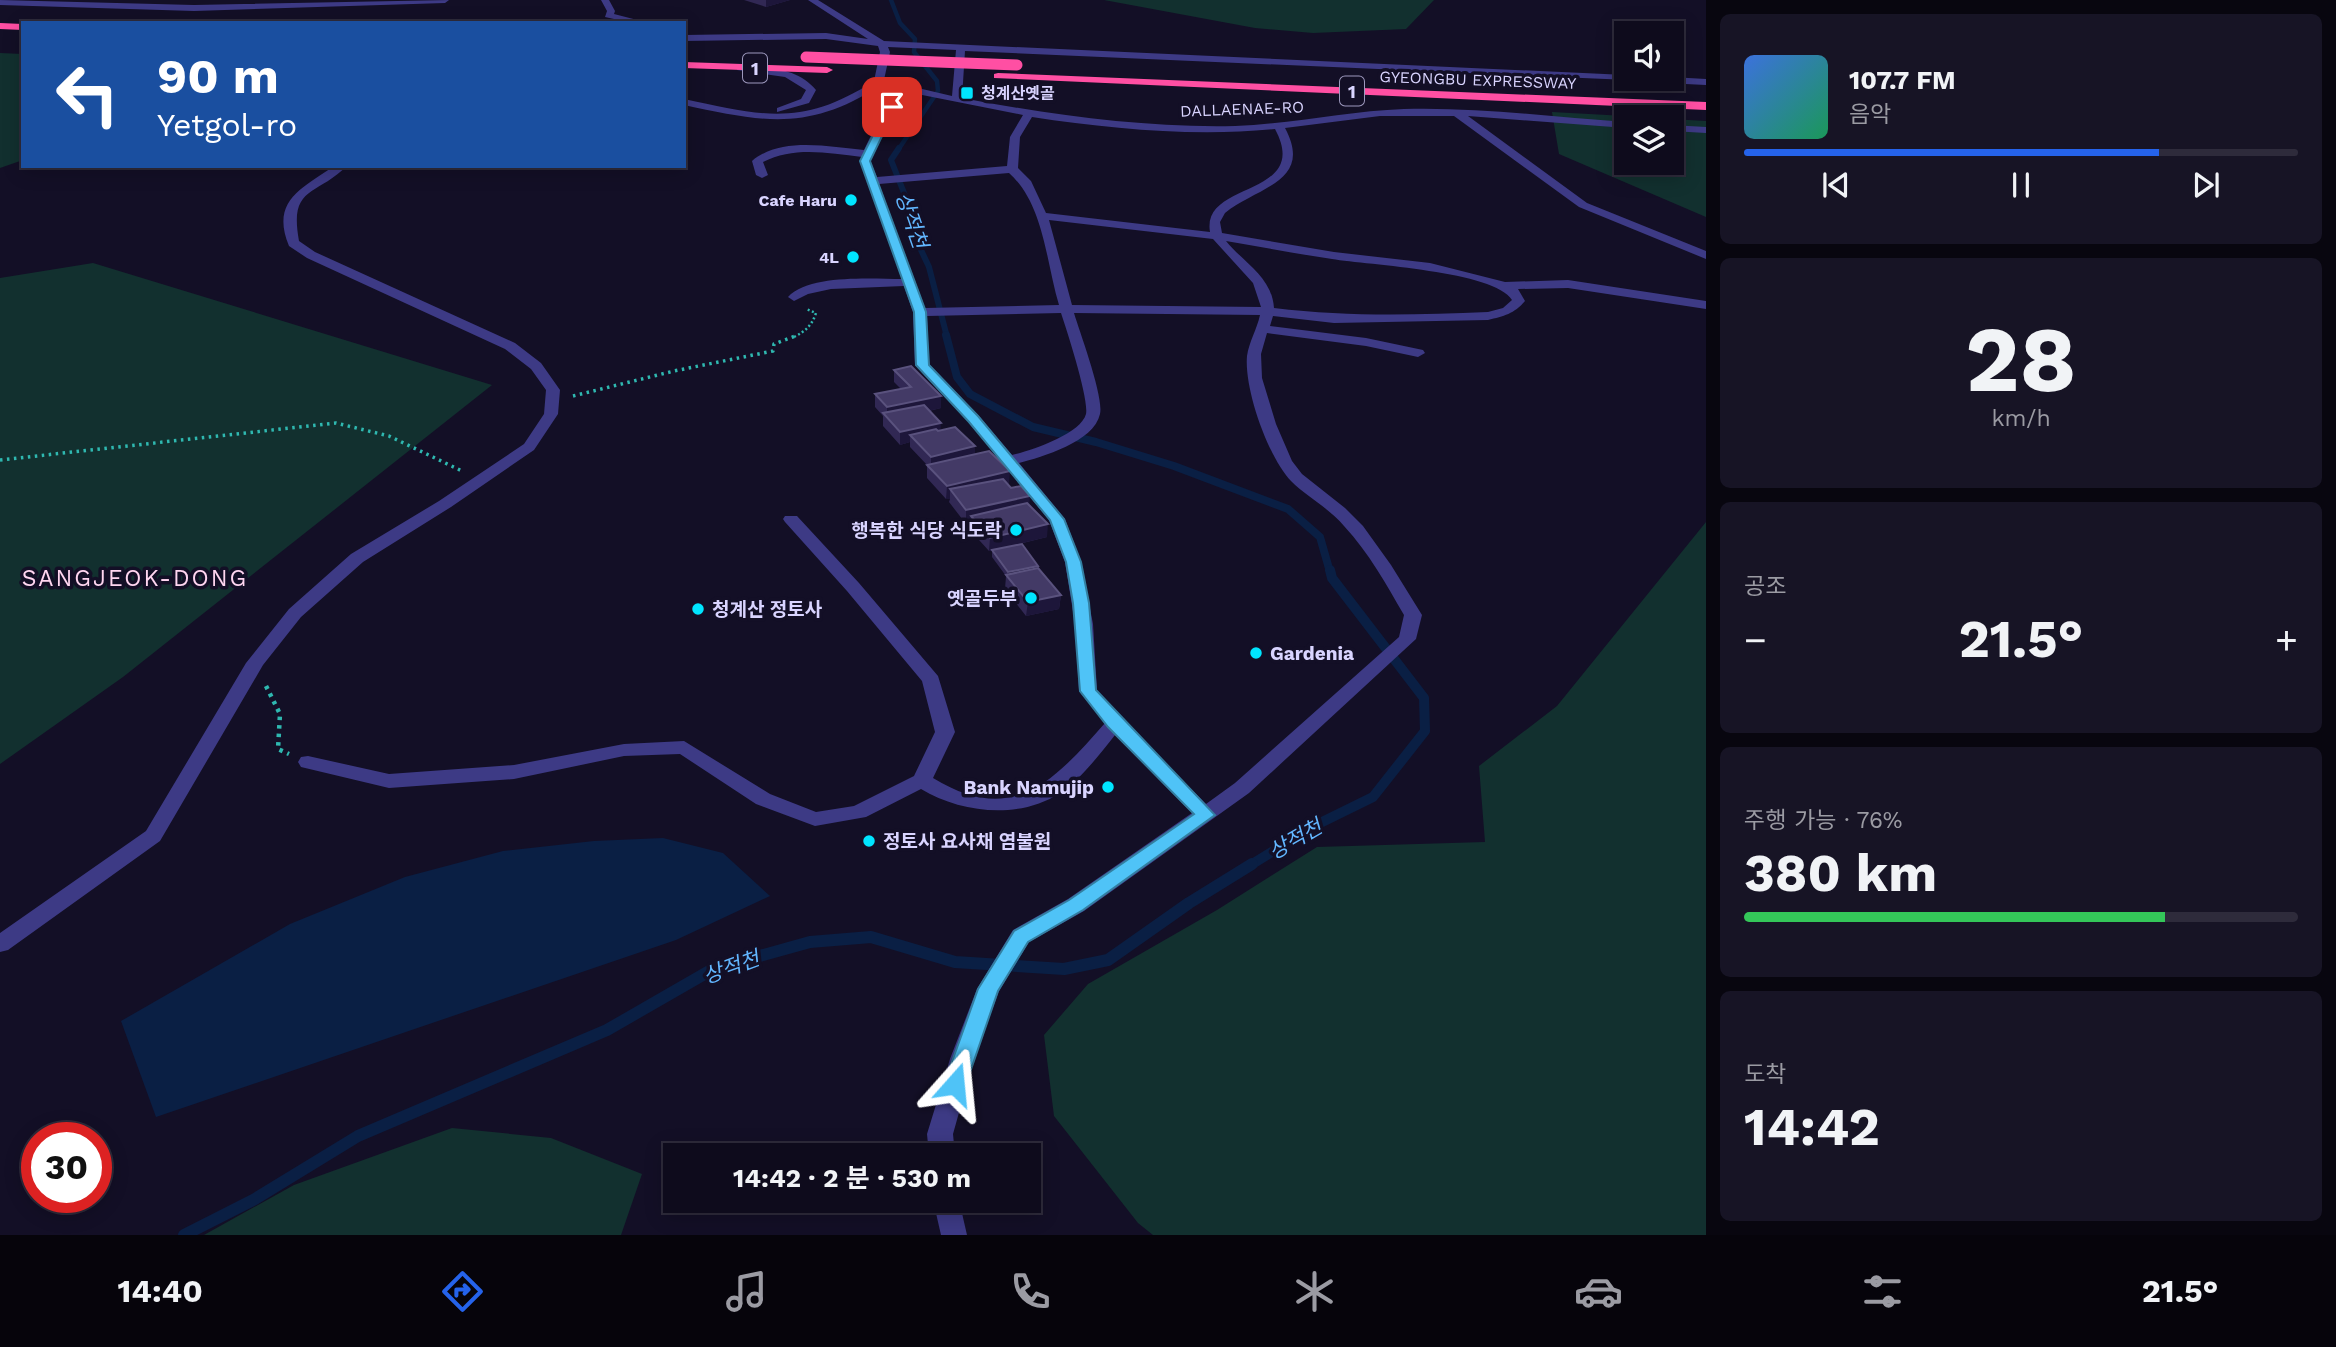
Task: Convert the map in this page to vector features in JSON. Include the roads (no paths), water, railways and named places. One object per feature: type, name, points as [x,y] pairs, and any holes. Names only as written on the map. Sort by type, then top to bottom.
[{"type":"highway","points":[[0,26],[21,27]]},
{"type":"highway","points":[[0,38],[21,39]]},
{"type":"highway","name":"GYEONGBU EXPRESSWAY","points":[[686,52],[1706,92]]},
{"type":"highway","name":"1","points":[[686,65],[729,67]]},
{"type":"highway","name":"GYEONGBU EXPRESSWAY","points":[[729,67],[1706,106]]},
{"type":"street","points":[[0,2],[194,8],[445,0]]},
{"type":"street","points":[[605,0],[611,11],[608,15],[636,21]]},
{"type":"street","points":[[812,0],[882,44],[885,52],[879,82]]},
{"type":"street","points":[[686,38],[826,37],[882,44],[1614,77]]},
{"type":"street","points":[[957,99],[961,48]]},
{"type":"street","points":[[720,110],[781,110],[805,100],[811,90],[808,85],[788,76],[729,67]]},
{"type":"street","points":[[1684,81],[1706,82]]},
{"type":"street","points":[[686,102],[763,116],[817,113],[836,107],[879,82],[911,90],[880,127],[865,161],[881,180],[920,312],[922,365],[1009,461],[1057,519],[1076,574],[1084,624],[1088,691],[1115,723],[1205,815]]},
{"type":"street","name":"DALLAENAE-RO","points":[[911,90],[1029,113],[1133,126],[1216,129],[1279,127],[1363,114],[1457,113],[1614,124]]},
{"type":"street","points":[[1012,169],[1015,138],[1029,113]]},
{"type":"street","points":[[1457,113],[1583,205],[1706,255]]},
{"type":"street","points":[[941,1143],[940,1134],[962,1059],[988,989],[1021,936],[1076,905],[1205,815],[1261,771],[1407,639],[1413,615],[1381,561],[1347,518],[1285,463],[1254,381],[1254,354],[1268,311],[1263,288],[1217,236],[1216,218],[1221,208],[1276,178],[1289,160],[1288,145],[1279,127]]},
{"type":"street","points":[[1684,129],[1706,130]]},
{"type":"street","points":[[762,175],[757,161],[770,153],[791,147],[868,154]]},
{"type":"street","points":[[0,944],[153,836],[255,663],[295,613],[357,558],[529,447],[551,414],[554,390],[536,366],[510,346],[311,255],[293,243],[289,219],[295,198],[339,168]]},
{"type":"street","points":[[881,180],[1012,169],[1025,181],[1042,216],[1092,395],[1094,412],[1085,426],[1049,452],[1009,461]]},
{"type":"street","points":[[920,312],[1066,309],[1268,311],[1356,320],[1488,316],[1508,311],[1519,301],[1513,291],[1505,286],[1480,277],[1430,267],[1334,256],[1217,236],[1042,216]]},
{"type":"street","points":[[794,297],[801,290],[819,286],[910,282]]},
{"type":"street","points":[[1505,286],[1569,284],[1706,305]]},
{"type":"street","points":[[1264,329],[1366,342],[1418,353]]},
{"type":"street","points":[[308,762],[390,781],[514,772],[624,750],[684,747],[763,799],[815,820],[859,812],[922,779],[945,732],[931,680],[853,587],[791,519]]},
{"type":"street","points":[[922,779],[942,794],[971,802],[1017,802],[1051,789],[1115,723]]},
{"type":"street","points":[[949,1213],[954,1235]]},
{"type":"water","points":[[663,838],[723,853],[770,896],[676,940],[156,1117],[121,1021],[290,924],[405,877],[503,851],[594,841]]},
{"type":"waterway","name":"상적천","points":[[891,0],[900,23],[915,39],[914,52],[937,81],[938,91],[898,150]]},
{"type":"waterway","name":"상적천","points":[[899,148],[891,160],[910,208],[914,235],[929,267],[947,337]]},
{"type":"waterway","name":"상적천","points":[[946,335],[957,377],[970,394],[1033,427],[1096,442],[1174,466],[1288,509],[1320,537],[1330,572]]},
{"type":"waterway","name":"상적천","points":[[1249,866],[1314,826],[1373,797],[1425,731],[1424,698],[1332,578],[1330,570]]},
{"type":"waterway","name":"상적천","points":[[184,1235],[255,1199],[358,1136],[607,1030],[713,969],[810,942],[871,937],[955,962],[1064,969],[1108,960],[1189,903],[1252,864]]},
{"type":"place","name":"청계산옛골","points":[[967,93]]},
{"type":"place","name":"Cafe Haru","points":[[851,200]]},
{"type":"place","name":"4L","points":[[853,257]]},
{"type":"place","name":"행복한 식당 식도락","points":[[1016,530]]},
{"type":"place","name":"옛골두부","points":[[1031,598]]},
{"type":"place","name":"청계산 정토사","points":[[698,609]]},
{"type":"place","name":"Gardenia","points":[[1256,653]]},
{"type":"place","name":"Bank Namujip","points":[[1108,787]]},
{"type":"place","name":"정토사 요사채 염불원","points":[[869,841]]},
{"type":"district","name":"SANGJEOK-DONG","points":[[135,578]]}]
